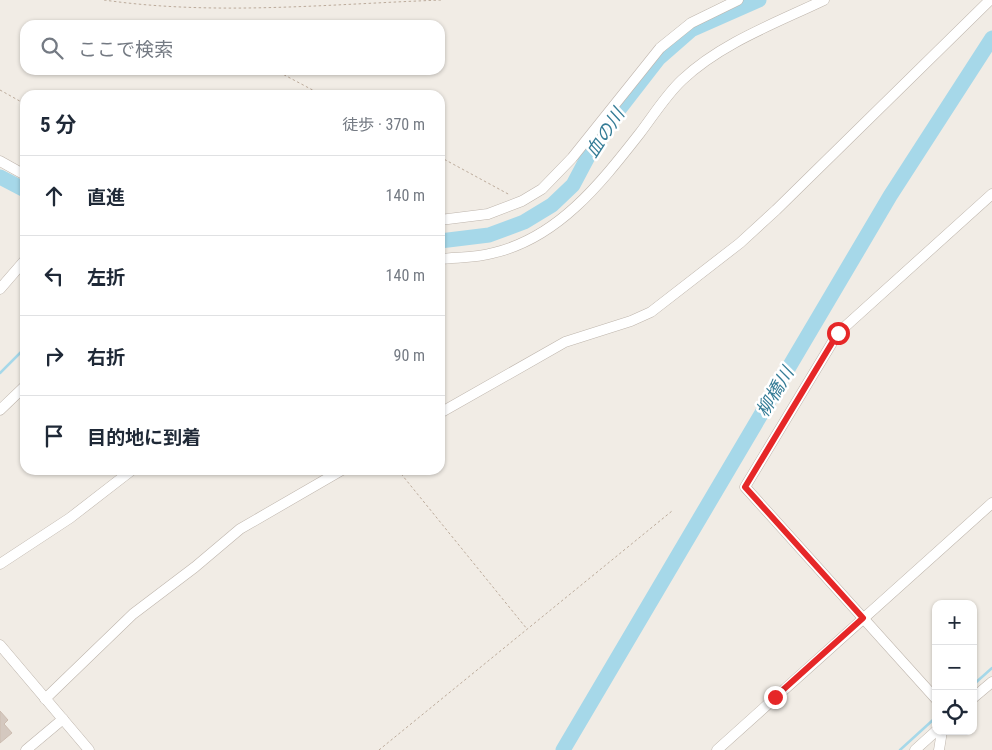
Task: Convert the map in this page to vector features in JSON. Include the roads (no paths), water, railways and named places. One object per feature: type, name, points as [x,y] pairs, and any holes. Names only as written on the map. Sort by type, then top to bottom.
[{"type":"street","points":[[445,219],[488,214],[522,201],[542,190],[572,158],[660,48],[691,23],[738,0]]},
{"type":"street","points":[[445,259],[493,254],[522,243],[547,230],[578,207],[610,171],[681,81],[706,60],[824,0]]},
{"type":"street","points":[[445,410],[565,342],[631,321],[651,312],[740,243],[769,217],[990,0]]},
{"type":"street","points":[[0,161],[20,172]]},
{"type":"street","points":[[932,695],[745,487],[838,333],[992,194]]},
{"type":"street","points":[[0,289],[20,266]]},
{"type":"street","points":[[0,410],[20,391]]},
{"type":"street","points":[[0,564],[70,518],[126,475]]},
{"type":"street","points":[[46,699],[133,614],[195,567],[240,529],[333,475]]},
{"type":"street","points":[[716,750],[992,503]]},
{"type":"street","points":[[0,645],[89,750]]},
{"type":"street","points":[[977,695],[992,682]]},
{"type":"street","points":[[26,750],[63,719]]},
{"type":"street","points":[[915,750],[932,735]]},
{"type":"street","points":[[939,750],[941,735]]},
{"type":"waterway","name":"血の川","points":[[445,240],[489,235],[524,222],[552,205],[573,185],[600,134],[659,58],[691,30],[759,0]]},
{"type":"waterway","name":"柳橋川","points":[[563,750],[890,196],[992,38]]},
{"type":"waterway","name":"血の川","points":[[0,177],[20,187]]},
{"type":"waterway","points":[[0,373],[20,353]]},
{"type":"waterway","points":[[977,681],[992,668]]},
{"type":"waterway","points":[[900,750],[932,721]]}]
